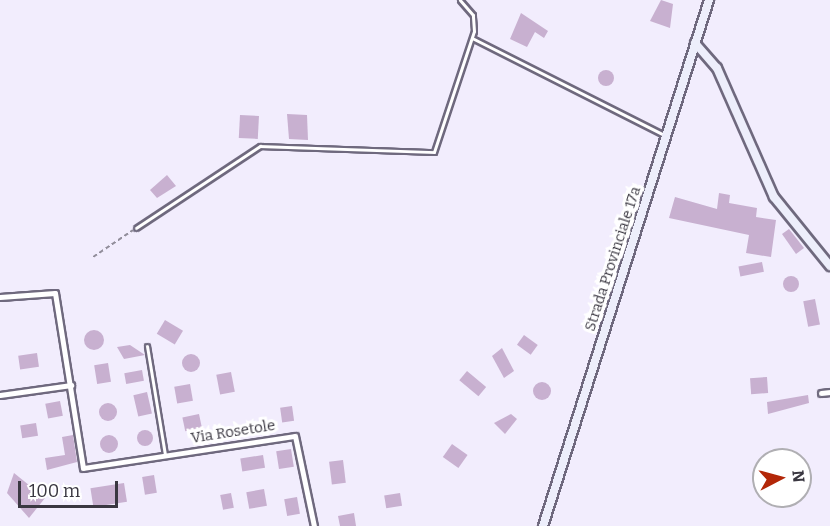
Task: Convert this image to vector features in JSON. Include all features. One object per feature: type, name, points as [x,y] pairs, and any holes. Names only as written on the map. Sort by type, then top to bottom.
[{"type":"main road","name":"Strada Provinciale 17a","points":[[543,526],[709,0]]},
{"type":"main road","points":[[695,43],[717,68],[774,197],[830,266]]},
{"type":"street","points":[[0,297],[56,293],[71,385],[0,395]]},
{"type":"street","name":"Via Rosetole","points":[[71,385],[83,468],[297,436],[314,526]]},
{"type":"street","points":[[821,393],[830,392]]},
{"type":"lane","points":[[136,228],[260,146],[431,154],[472,38],[474,20],[460,0]]},
{"type":"lane","points":[[472,38],[666,136]]},
{"type":"lane","points":[[147,346],[165,455]]},
{"type":"path","points":[[93,257],[136,228]]},
{"type":"building","points":[[661,0],[673,4],[670,28],[650,21]]},
{"type":"building","points":[[521,13],[548,31],[544,38],[535,32],[527,47],[510,39]]},
{"type":"building","points":[[603,70],[609,70],[614,78],[612,84],[603,86],[598,81],[598,75]]},
{"type":"building","points":[[287,114],[307,115],[308,140],[289,139]]},
{"type":"building","points":[[240,115],[259,116],[258,139],[239,138]]},
{"type":"building","points":[[167,175],[176,186],[157,198],[150,190]]},
{"type":"building","points":[[719,193],[730,195],[729,203],[757,208],[756,217],[776,220],[771,257],[746,253],[749,235],[669,218],[675,197],[717,209]]},
{"type":"building","points":[[789,229],[804,248],[796,254],[782,234]]},
{"type":"building","points":[[762,262],[764,272],[740,276],[738,267]]},
{"type":"building","points":[[791,276],[799,284],[791,292],[783,284]]},
{"type":"building","points":[[815,299],[820,325],[808,327],[803,301]]},
{"type":"building","points":[[165,320],[183,331],[175,345],[157,334]]},
{"type":"building","points":[[94,330],[101,333],[104,340],[101,347],[94,350],[87,347],[84,340],[87,333]]},
{"type":"building","points":[[524,335],[538,345],[531,355],[517,345]]},
{"type":"building","points":[[130,345],[145,355],[124,359],[117,347]]},
{"type":"building","points":[[502,348],[514,371],[504,378],[492,356]]},
{"type":"building","points":[[37,353],[39,367],[20,370],[18,356]]},
{"type":"building","points":[[187,354],[195,354],[200,359],[198,370],[187,372],[182,367],[182,359]]},
{"type":"building","points":[[108,363],[111,382],[97,384],[94,365]]},
{"type":"building","points":[[142,370],[144,381],[126,384],[124,373]]},
{"type":"building","points":[[467,371],[486,387],[478,396],[459,380]]},
{"type":"building","points":[[231,372],[235,392],[220,394],[216,375]]},
{"type":"building","points":[[767,377],[768,393],[751,394],[750,378]]},
{"type":"building","points":[[542,382],[548,385],[551,391],[548,397],[542,400],[536,397],[533,391],[536,385]]},
{"type":"building","points":[[190,384],[193,401],[177,404],[174,387]]},
{"type":"building","points":[[147,392],[152,413],[138,417],[133,395]]},
{"type":"building","points":[[808,395],[809,403],[768,414],[767,402]]},
{"type":"building","points":[[60,401],[63,416],[48,419],[45,404]]},
{"type":"building","points":[[108,403],[114,406],[117,412],[114,418],[108,421],[102,418],[99,412],[102,406]]},
{"type":"building","points":[[292,406],[294,421],[282,423],[280,408]]},
{"type":"building","points":[[199,414],[202,428],[185,431],[182,418]]},
{"type":"building","points":[[511,414],[517,419],[505,434],[494,423]]},
{"type":"building","points":[[36,423],[38,436],[22,438],[20,426]]},
{"type":"building","points":[[145,430],[153,438],[145,446],[137,438]]},
{"type":"building","points":[[73,435],[77,462],[47,470],[45,458],[65,455],[62,437]]},
{"type":"building","points":[[109,435],[115,438],[118,444],[115,450],[109,453],[103,450],[100,444],[103,438]]},
{"type":"building","points":[[452,444],[468,455],[458,468],[443,457]]},
{"type":"building","points":[[291,449],[294,467],[279,469],[276,451]]},
{"type":"building","points":[[263,455],[265,468],[242,471],[240,459]]},
{"type":"building","points":[[343,460],[346,483],[332,485],[329,462]]},
{"type":"building","points":[[14,473],[45,498],[29,518],[7,493]]},
{"type":"building","points":[[154,475],[157,493],[145,495],[142,477]]},
{"type":"building","points":[[124,483],[127,502],[93,507],[90,488]]},
{"type":"building","points":[[264,489],[267,506],[249,509],[246,492]]},
{"type":"building","points":[[231,493],[234,508],[223,510],[220,495]]},
{"type":"building","points":[[400,493],[402,506],[386,508],[384,496]]},
{"type":"building","points":[[297,497],[300,514],[287,516],[284,499]]},
{"type":"building","points":[[354,513],[356,526],[340,526],[338,516]]}]
